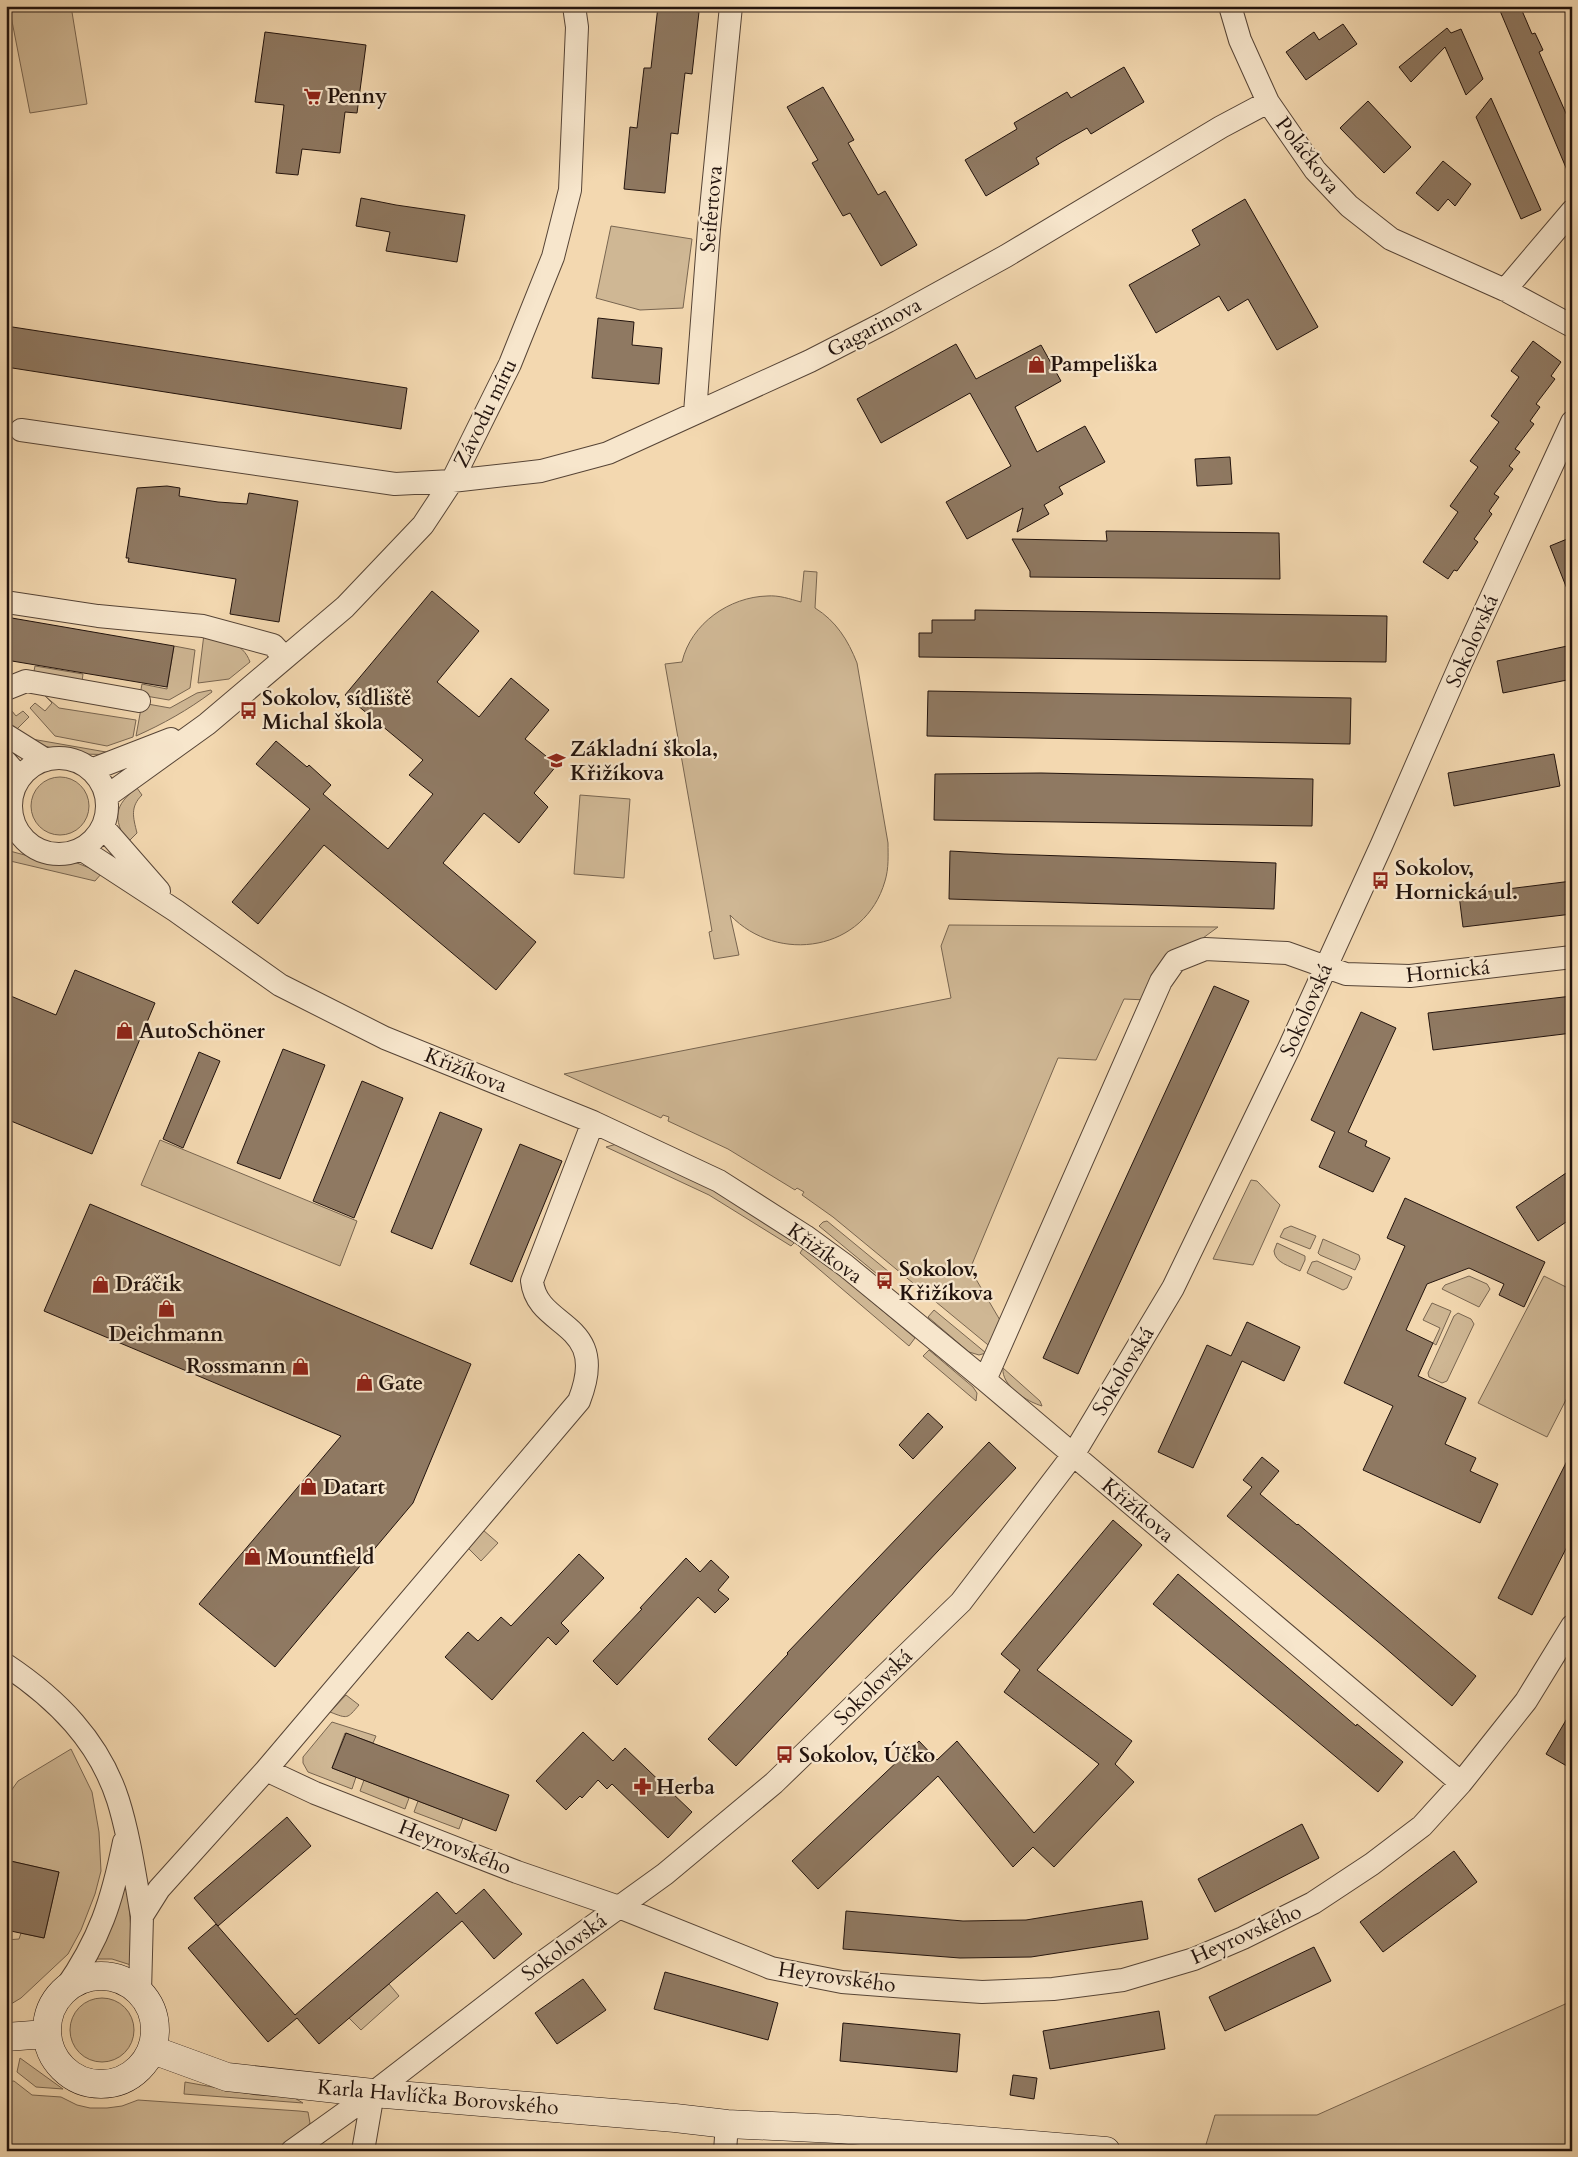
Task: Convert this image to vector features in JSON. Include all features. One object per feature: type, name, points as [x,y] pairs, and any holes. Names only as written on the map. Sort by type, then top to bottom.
[{"type":"street","name":"Závodu míru","points":[[106,796],[207,724],[345,608],[423,525],[452,481],[510,364],[553,257],[563,219],[570,190],[577,27],[574,6]]},
{"type":"street","name":"Seifertova","points":[[695,413],[709,229],[731,6]]},
{"type":"street","name":"Poláčkova","points":[[1230,6],[1240,40],[1268,102],[1315,170],[1349,206],[1391,239],[1505,290],[1572,326]]},
{"type":"street","name":"Gagarinova","points":[[21,430],[395,484],[452,481],[541,471],[608,453],[810,361],[888,321],[1006,256],[1221,127],[1268,102]]},
{"type":"street","points":[[1505,290],[1572,211]]},
{"type":"street","name":"Sokolovská","points":[[292,2151],[373,2093],[536,1967],[665,1874],[774,1783],[962,1602],[1073,1455],[1173,1288],[1289,1048],[1572,422]]},
{"type":"street","points":[[6,602],[98,616],[204,626],[273,645],[286,658]]},
{"type":"street","points":[[6,689],[26,681],[139,701]]},
{"type":"street","name":"Závodu míru","points":[[91,770],[207,724]]},
{"type":"street","points":[[6,735],[46,760]]},
{"type":"street","points":[[61,758],[77,761],[91,770],[101,782],[106,796],[107,812],[103,827],[94,840],[81,850],[65,854],[50,854],[14,839],[15,824],[9,810],[13,793],[13,770],[32,767],[46,760],[61,758]]},
{"type":"street","name":"Křižíkova","points":[[103,827],[176,911]]},
{"type":"street","name":"Křižíkova","points":[[81,850],[176,911],[280,985],[385,1038],[593,1122],[719,1182],[805,1236],[846,1266],[985,1380],[1461,1783]]},
{"type":"street","name":"Hornická","points":[[985,1380],[1161,981],[1176,961],[1205,949],[1287,953],[1346,974],[1410,976],[1572,957]]},
{"type":"street","points":[[142,1916],[159,1889],[266,1770],[579,1400],[586,1384],[588,1369],[585,1352],[570,1328],[539,1301],[533,1292],[532,1281],[593,1122]]},
{"type":"street","name":"Heyrovského","points":[[266,1770],[315,1793],[517,1872],[619,1907],[770,1968],[842,1982],[982,1992],[1052,1989],[1124,1980],[1194,1959],[1313,1904],[1372,1864],[1422,1826],[1461,1783],[1526,1700],[1572,1626]]},
{"type":"street","points":[[6,1665],[52,1699],[79,1728],[102,1764],[118,1799],[142,1916],[140,1992]]},
{"type":"street","points":[[65,1989],[79,1980],[95,1976],[112,1976],[127,1982],[140,1992],[150,2006],[155,2022],[153,2050],[140,2068],[126,2079],[108,2084],[90,2084],[73,2078],[60,2066],[50,2051],[46,2034],[48,2017],[54,2002],[85,1960],[101,1926],[116,1881],[126,1831]]},
{"type":"street","points":[[6,2037],[46,2034]]},
{"type":"street","name":"Karla Havlíčka Borovského","points":[[153,2050],[227,2077],[373,2093],[727,2124],[837,2129],[1106,2151]]},
{"type":"street","points":[[363,2151],[373,2093]]},
{"type":"street","points":[[725,2151],[727,2124]]},
{"type":"shaded area","points":[[9,6],[71,6],[87,104],[30,113]]},
{"type":"shaded area","points":[[611,226],[692,239],[683,308],[640,310],[596,298]]},
{"type":"shaded area","points":[[804,571],[817,572],[815,608],[835,625],[850,647],[857,663],[888,843],[885,881],[875,905],[859,923],[840,936],[818,943],[795,945],[772,941],[750,931],[730,915],[739,955],[714,959],[709,932],[712,931],[665,664],[682,662],[694,635],[703,624],[726,607],[739,601],[771,596],[801,602]]},
{"type":"shaded area","points":[[204,634],[232,642],[243,650],[250,662],[229,679],[198,683]]},
{"type":"shaded area","points":[[174,646],[195,650],[190,688],[169,700],[140,695],[142,684],[167,689]]},
{"type":"shaded area","points":[[35,666],[83,674],[82,682],[34,671]]},
{"type":"shaded area","points":[[211,690],[212,692],[185,711],[136,736],[142,703],[170,708],[197,693]]},
{"type":"shaded area","points":[[43,694],[59,708],[136,720],[133,737],[107,746],[55,736],[30,708],[35,703],[45,711],[52,703]]},
{"type":"shaded area","points":[[6,699],[10,702],[7,705],[16,716],[23,711],[29,717],[15,731],[6,724]]},
{"type":"shaded area","points":[[26,738],[106,752],[110,754],[66,752]]},
{"type":"shaded area","points":[[54,777],[66,777],[76,781],[85,790],[89,812],[81,827],[66,835],[54,835],[44,831],[35,822],[31,812],[31,800],[35,790],[44,781]]},
{"type":"shaded area","points":[[137,788],[142,795],[134,808],[134,822],[137,833],[127,843],[119,826],[118,812],[124,800]]},
{"type":"shaded area","points":[[580,795],[630,799],[624,878],[574,874]]},
{"type":"shaded area","points":[[6,850],[47,861],[77,863],[102,873],[95,881],[6,860]]},
{"type":"shaded area","points":[[949,925],[1218,927],[1188,949],[1147,1000],[1124,999],[1096,1060],[1058,1058],[970,1269],[1004,1327],[993,1349],[833,1217],[802,1195],[804,1192],[797,1188],[795,1190],[728,1149],[668,1121],[669,1117],[663,1115],[661,1118],[564,1074],[951,998],[941,946]]},
{"type":"shaded area","points":[[160,1140],[357,1221],[340,1266],[141,1185]]},
{"type":"shaded area","points":[[617,1144],[697,1179],[795,1242],[791,1246],[709,1195],[606,1147]]},
{"type":"shaded area","points":[[1251,1180],[1257,1181],[1280,1205],[1253,1265],[1213,1259]]},
{"type":"shaded area","points":[[827,1221],[889,1272],[883,1279],[819,1226]]},
{"type":"shaded area","points":[[1291,1226],[1316,1236],[1310,1249],[1280,1237],[1284,1229]]},
{"type":"shaded area","points":[[1323,1239],[1359,1255],[1360,1259],[1355,1270],[1320,1255],[1318,1253]]},
{"type":"shaded area","points":[[1277,1243],[1305,1256],[1300,1271],[1284,1264],[1277,1258],[1274,1251]]},
{"type":"shaded area","points":[[804,1247],[915,1338],[909,1346],[800,1253]]},
{"type":"shaded area","points":[[1317,1261],[1352,1277],[1347,1288],[1343,1290],[1307,1273],[1312,1262]]},
{"type":"shaded area","points":[[1469,1276],[1487,1284],[1490,1289],[1479,1307],[1442,1289],[1445,1285]]},
{"type":"shaded area","points":[[1544,1276],[1572,1290],[1572,1388],[1547,1437],[1478,1403]]},
{"type":"shaded area","points":[[1432,1303],[1451,1311],[1436,1345],[1433,1343],[1440,1328],[1423,1320]]},
{"type":"shaded area","points":[[934,1310],[986,1353],[979,1355],[969,1352],[928,1317]]},
{"type":"shaded area","points":[[1458,1313],[1471,1319],[1474,1324],[1447,1381],[1442,1383],[1429,1377],[1428,1373],[1454,1316]]},
{"type":"shaded area","points":[[929,1350],[973,1387],[977,1393],[976,1401],[923,1356]]},
{"type":"shaded area","points":[[1003,1368],[1040,1401],[1042,1406],[1016,1392],[1006,1381]]},
{"type":"shaded area","points":[[483,1530],[498,1543],[481,1561],[468,1548]]},
{"type":"shaded area","points":[[346,1695],[359,1705],[352,1713],[344,1717],[330,1712]]},
{"type":"shaded area","points":[[332,1722],[376,1736],[373,1743],[345,1733],[332,1768],[356,1777],[352,1789],[308,1772],[303,1763],[303,1757]]},
{"type":"shaded area","points":[[71,1749],[92,1792],[99,1832],[101,1871],[95,1894],[81,1930],[68,1954],[21,1998],[6,2007],[6,1940],[19,1939],[21,1933],[44,1938],[59,1872],[6,1860],[6,1800],[18,1781]]},
{"type":"shaded area","points":[[364,1780],[409,1798],[405,1809],[360,1791]]},
{"type":"shaded area","points":[[418,1801],[463,1818],[459,1829],[414,1812]]},
{"type":"shaded area","points":[[127,1882],[134,1966],[112,1959],[92,1959],[123,1885]]},
{"type":"shaded area","points":[[389,1984],[399,1996],[361,2030],[349,2018]]},
{"type":"shaded area","points":[[96,1998],[108,1998],[125,2007],[132,2018],[134,2030],[132,2042],[125,2053],[108,2062],[96,2062],[84,2057],[75,2048],[70,2036],[70,2024],[75,2012],[84,2003]]},
{"type":"shaded area","points":[[1572,2001],[1572,2151],[1204,2151],[1215,2115],[1317,2115]]},
{"type":"shaded area","points":[[20,2058],[63,2089],[36,2087],[17,2072]]},
{"type":"shaded area","points":[[14,2081],[32,2095],[61,2097],[77,2105],[90,2108],[122,2106],[138,2100],[308,2112],[310,2123],[304,2132],[277,2151],[6,2151],[6,2082]]},
{"type":"shaded area","points":[[185,2082],[257,2095],[293,2097],[303,2103],[184,2094]]},
{"type":"building","points":[[658,6],[692,6],[692,11],[699,12],[692,74],[685,73],[678,134],[671,133],[665,193],[624,189],[630,127],[637,128],[644,68],[651,68]]},
{"type":"building","points":[[1498,6],[1520,6],[1532,34],[1535,33],[1543,50],[1539,52],[1572,127],[1572,182]]},
{"type":"building","points":[[1343,24],[1357,44],[1306,80],[1286,52],[1314,32],[1319,40]]},
{"type":"building","points":[[1447,28],[1451,33],[1461,29],[1483,79],[1466,95],[1445,47],[1411,82],[1399,67]]},
{"type":"building","points":[[265,32],[366,45],[357,113],[345,112],[340,153],[302,149],[298,175],[276,173],[284,105],[255,102]]},
{"type":"building","points":[[1124,67],[1144,102],[1091,134],[1087,128],[1062,142],[1036,158],[1039,164],[986,196],[965,160],[1017,129],[1014,123],[1067,92],[1071,98]]},
{"type":"building","points":[[823,87],[854,140],[848,143],[878,195],[885,191],[917,245],[881,266],[850,213],[843,216],[812,163],[818,160],[787,107]]},
{"type":"building","points":[[1491,98],[1541,210],[1521,219],[1476,117]]},
{"type":"building","points":[[1368,101],[1411,147],[1384,173],[1340,128]]},
{"type":"building","points":[[1443,161],[1471,184],[1455,206],[1448,199],[1438,211],[1416,193]]},
{"type":"building","points":[[361,198],[465,215],[457,262],[386,251],[390,232],[356,226]]},
{"type":"building","points":[[1245,199],[1318,327],[1277,350],[1248,299],[1228,311],[1219,296],[1156,333],[1129,285],[1200,245],[1192,230]]},
{"type":"building","points":[[598,318],[634,322],[632,345],[662,348],[659,384],[592,378]]},
{"type":"building","points":[[6,326],[407,388],[401,429],[6,367]]},
{"type":"building","points":[[1533,341],[1561,362],[1551,376],[1555,379],[1536,404],[1540,407],[1530,421],[1534,424],[1515,449],[1520,452],[1509,466],[1513,469],[1494,494],[1499,497],[1489,511],[1492,514],[1474,539],[1478,542],[1457,571],[1454,570],[1448,579],[1423,562],[1458,512],[1450,506],[1478,467],[1470,461],[1499,422],[1491,416],[1519,377],[1511,371]]},
{"type":"building","points":[[956,344],[976,379],[1041,345],[1061,381],[1015,407],[1037,452],[1085,426],[1105,462],[1059,487],[1063,494],[1044,505],[1049,514],[1017,532],[1023,508],[967,539],[946,502],[1011,466],[970,393],[881,443],[857,399]]},
{"type":"building","points":[[1230,457],[1232,484],[1197,486],[1195,459]]},
{"type":"building","points":[[167,486],[180,488],[179,496],[218,502],[247,504],[249,493],[298,501],[279,622],[230,614],[236,579],[128,562],[129,558],[126,558],[137,488]]},
{"type":"building","points":[[1106,531],[1279,533],[1280,579],[1030,577],[1030,571],[1012,539],[1107,541]]},
{"type":"building","points":[[1572,537],[1572,599],[1571,599],[1550,546]]},
{"type":"building","points":[[432,591],[479,631],[437,682],[479,717],[511,678],[549,710],[525,739],[557,765],[534,793],[548,807],[519,843],[484,813],[443,863],[536,942],[496,990],[324,845],[258,924],[232,902],[310,809],[256,764],[276,741],[307,767],[309,765],[331,785],[323,794],[388,849],[433,794],[409,775],[423,760],[345,695]]},
{"type":"building","points":[[975,610],[1387,616],[1386,662],[919,657],[919,633],[932,633],[932,620],[975,620]]},
{"type":"building","points":[[6,617],[174,646],[167,687],[6,660]]},
{"type":"building","points":[[1572,645],[1572,679],[1503,693],[1497,661]]},
{"type":"building","points":[[928,691],[1351,698],[1350,744],[927,736]]},
{"type":"building","points":[[1554,754],[1560,786],[1454,806],[1448,773]]},
{"type":"building","points":[[1041,773],[1313,779],[1312,826],[934,820],[935,774]]},
{"type":"building","points":[[950,851],[1276,863],[1274,909],[949,899]]},
{"type":"building","points":[[1572,881],[1572,914],[1463,927],[1459,895]]},
{"type":"building","points":[[75,970],[155,1003],[92,1154],[6,1119],[6,994],[56,1015]]},
{"type":"building","points":[[1214,986],[1249,1001],[1078,1374],[1043,1358]]},
{"type":"building","points":[[1572,996],[1572,1033],[1433,1050],[1428,1013]]},
{"type":"building","points":[[1361,1012],[1396,1028],[1348,1132],[1367,1141],[1365,1146],[1390,1158],[1373,1192],[1319,1167],[1335,1132],[1311,1120]]},
{"type":"building","points":[[283,1049],[325,1065],[280,1179],[237,1163]]},
{"type":"building","points":[[199,1052],[220,1061],[183,1148],[163,1139]]},
{"type":"building","points":[[362,1081],[403,1098],[354,1218],[313,1201]]},
{"type":"building","points":[[440,1112],[482,1129],[432,1249],[391,1232]]},
{"type":"building","points":[[520,1144],[562,1161],[512,1282],[470,1264]]},
{"type":"building","points":[[1572,1169],[1572,1218],[1538,1241],[1516,1207]]},
{"type":"building","points":[[1405,1198],[1545,1262],[1524,1307],[1499,1295],[1504,1284],[1469,1268],[1427,1284],[1406,1330],[1433,1343],[1418,1376],[1466,1398],[1445,1444],[1476,1458],[1470,1471],[1498,1484],[1480,1523],[1363,1470],[1393,1406],[1344,1383],[1405,1246],[1387,1238]]},
{"type":"building","points":[[90,1204],[471,1364],[413,1503],[275,1667],[199,1604],[341,1436],[44,1311]]},
{"type":"building","points":[[1247,1322],[1300,1347],[1284,1381],[1242,1361],[1193,1468],[1158,1452],[1207,1345],[1231,1356]]},
{"type":"building","points":[[928,1413],[943,1427],[913,1459],[899,1445]]},
{"type":"building","points":[[989,1442],[1016,1468],[736,1766],[708,1739],[787,1653]]},
{"type":"building","points":[[1572,1451],[1572,1537],[1532,1615],[1498,1598]]},
{"type":"building","points":[[1262,1457],[1279,1471],[1260,1494],[1298,1524],[1476,1676],[1452,1706],[1227,1516],[1252,1487],[1243,1480]]},
{"type":"building","points":[[1113,1520],[1142,1545],[1037,1670],[1132,1741],[1115,1764],[1134,1782],[1054,1867],[1033,1847],[1013,1867],[938,1776],[818,1889],[792,1861],[919,1741],[937,1760],[957,1741],[1034,1833],[1099,1764],[1004,1692],[1020,1670],[1001,1654]]},
{"type":"building","points":[[579,1554],[604,1578],[561,1623],[569,1631],[556,1645],[548,1637],[492,1700],[445,1657],[468,1632],[478,1641],[501,1617],[511,1626]]},
{"type":"building","points":[[686,1558],[700,1572],[711,1560],[729,1577],[718,1590],[729,1599],[715,1613],[698,1597],[617,1685],[593,1661],[642,1609],[640,1608]]},
{"type":"building","points":[[1178,1574],[1356,1726],[1357,1724],[1403,1762],[1378,1792],[1153,1604]]},
{"type":"building","points":[[1572,1710],[1572,1769],[1546,1754]]},
{"type":"building","points":[[583,1732],[613,1761],[625,1748],[692,1812],[668,1838],[612,1784],[607,1789],[598,1780],[582,1798],[580,1796],[566,1810],[536,1781]]},
{"type":"building","points":[[346,1733],[509,1795],[496,1831],[332,1768]]},
{"type":"building","points":[[287,1817],[311,1846],[218,1926],[194,1898]]},
{"type":"building","points":[[1302,1824],[1319,1858],[1215,1912],[1198,1879]]},
{"type":"building","points":[[1454,1851],[1477,1882],[1383,1952],[1360,1922]]},
{"type":"building","points":[[6,1860],[59,1872],[44,1938],[6,1930]]},
{"type":"building","points":[[484,1889],[522,1934],[494,1959],[462,1921],[319,2044],[297,2018],[268,2042],[188,1948],[216,1924],[295,2015],[437,1892],[456,1914]]},
{"type":"building","points":[[1142,1901],[1148,1939],[1031,1957],[960,1958],[843,1949],[846,1911],[963,1921],[1026,1920]]},
{"type":"building","points":[[1314,1947],[1331,1981],[1225,2031],[1209,1997]]},
{"type":"building","points":[[665,1972],[778,2003],[768,2040],[654,2009]]},
{"type":"building","points":[[583,1979],[606,2010],[557,2044],[535,2013]]},
{"type":"building","points":[[1159,2011],[1165,2049],[1050,2069],[1043,2031]]},
{"type":"building","points":[[843,2023],[960,2034],[957,2072],[840,2061]]},
{"type":"building","points":[[1013,2075],[1037,2078],[1034,2099],[1010,2095]]},
{"type":"place","name":"Penny","points":[[313,96]]},
{"type":"place","name":"Pampeliška","points":[[1036,364]]},
{"type":"place","name":"Sokolov, sídliště Michal škola","points":[[248,710]]},
{"type":"place","name":"Základní škola, Křižíkova","points":[[556,761]]},
{"type":"place","name":"Sokolov, Hornická ul.","points":[[1381,880]]},
{"type":"place","name":"AutoSchöner","points":[[125,1031]]},
{"type":"place","name":"Sokolov, Křižíkova","points":[[885,1281]]},
{"type":"place","name":"Dráčik","points":[[101,1284]]},
{"type":"place","name":"Deichmann","points":[[166,1309]]},
{"type":"place","name":"Rossmann","points":[[300,1366]]},
{"type":"place","name":"Gate","points":[[364,1383]]},
{"type":"place","name":"Datart","points":[[309,1487]]},
{"type":"place","name":"Mountfield","points":[[253,1557]]},
{"type":"place","name":"Sokolov, Účko","points":[[785,1755]]},
{"type":"place","name":"Herba","points":[[642,1787]]}]
